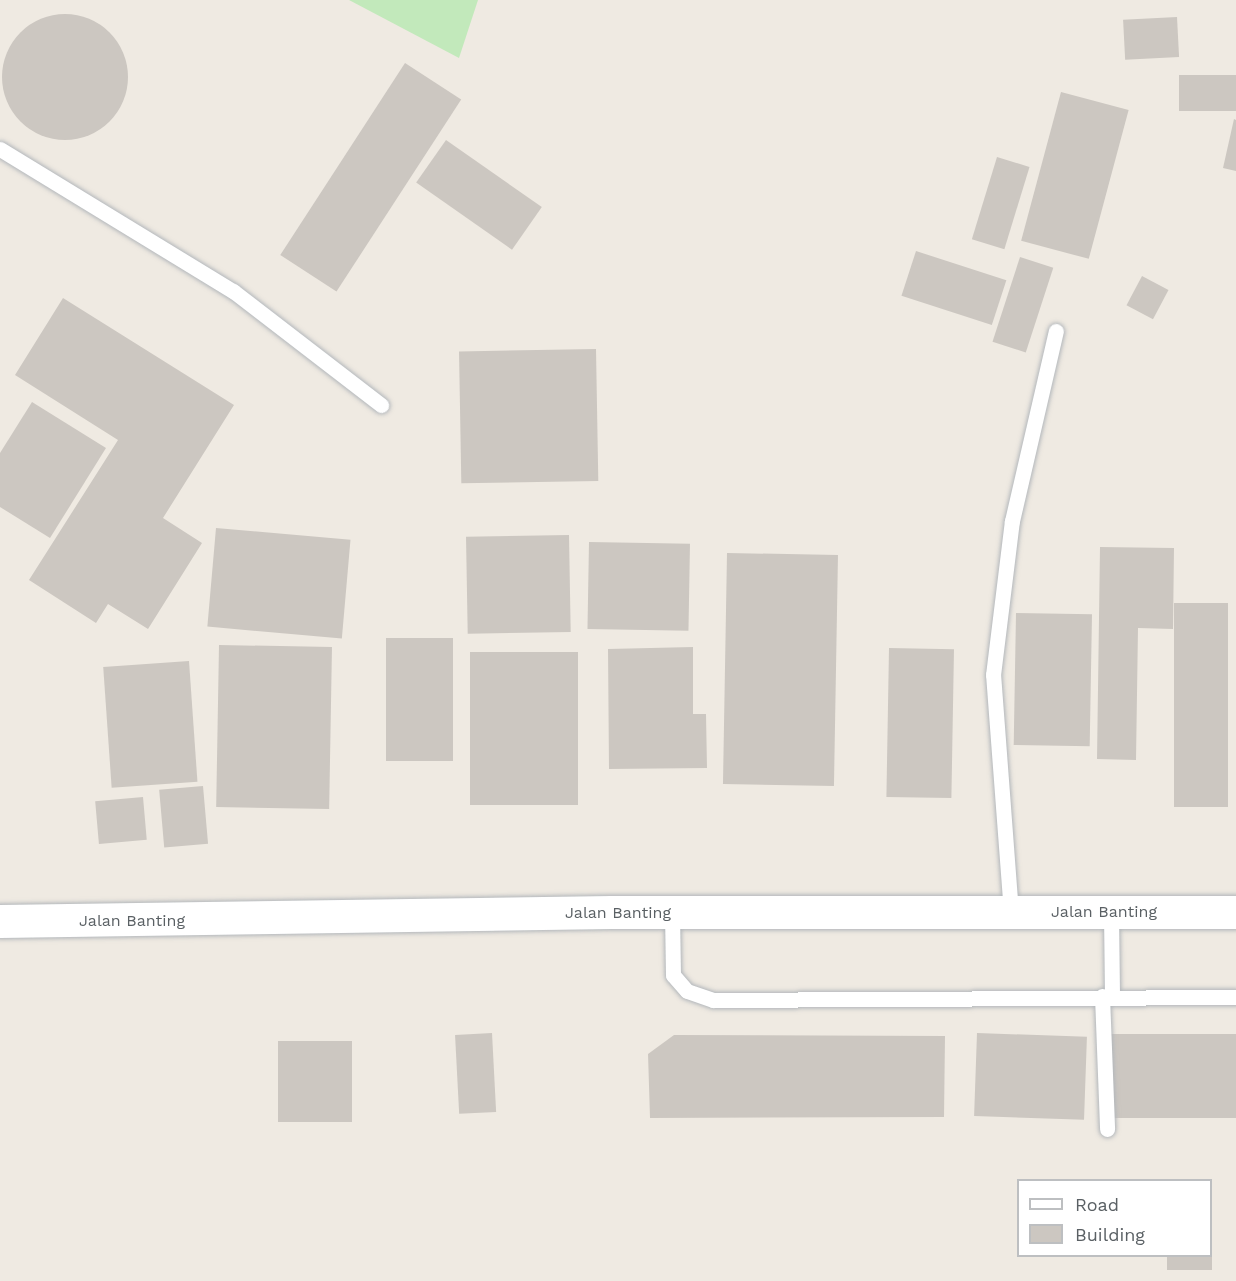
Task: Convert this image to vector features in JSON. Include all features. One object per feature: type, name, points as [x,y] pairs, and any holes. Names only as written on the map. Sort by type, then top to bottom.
[{"type":"main road","name":"Jalan Banting","points":[[0,921],[672,912],[1236,912]]},
{"type":"lane","points":[[0,149],[233,291],[381,405]]},
{"type":"lane","points":[[1011,913],[993,675],[1012,521],[1056,331]]},
{"type":"lane","points":[[672,912],[673,975],[687,990],[713,1000],[974,1002],[1107,996],[1236,996]]},
{"type":"lane","points":[[1107,1129],[1107,996],[1111,913]]},
{"type":"green space","points":[[349,0],[478,0],[459,58]]},
{"type":"building","points":[[65,14],[89,18],[110,32],[124,53],[128,77],[124,101],[110,122],[89,136],[65,140],[41,136],[20,122],[6,101],[2,77],[6,53],[20,32],[41,18]]},
{"type":"building","points":[[1177,17],[1179,57],[1125,60],[1123,20]]},
{"type":"building","points":[[405,63],[461,99],[336,292],[280,255]]},
{"type":"building","points":[[1179,75],[1236,75],[1236,111],[1179,111]]},
{"type":"building","points":[[1061,92],[1129,110],[1089,259],[1021,241]]},
{"type":"building","points":[[1234,119],[1236,120],[1236,171],[1223,168]]},
{"type":"building","points":[[446,140],[542,207],[512,250],[416,183]]},
{"type":"building","points":[[997,157],[1030,167],[1004,249],[972,239]]},
{"type":"building","points":[[916,251],[1006,280],[992,325],[901,296]]},
{"type":"building","points":[[1020,257],[1053,268],[1026,352],[992,342]]},
{"type":"building","points":[[1142,276],[1168,290],[1153,319],[1127,305]]},
{"type":"building","points":[[63,298],[234,405],[163,518],[202,543],[148,629],[108,604],[96,623],[29,580],[118,440],[15,375]]},
{"type":"building","points":[[596,349],[598,481],[461,483],[459,351]]},
{"type":"building","points":[[32,402],[106,448],[50,538],[0,507],[0,453]]},
{"type":"building","points":[[216,528],[350,540],[342,638],[207,627]]},
{"type":"building","points":[[569,535],[571,632],[468,634],[466,537]]},
{"type":"building","points":[[589,542],[690,544],[688,631],[587,629]]},
{"type":"building","points":[[1100,547],[1174,548],[1173,629],[1138,628],[1136,760],[1097,759]]},
{"type":"building","points":[[727,553],[838,555],[834,786],[723,784]]},
{"type":"building","points":[[1174,603],[1228,603],[1228,807],[1174,807]]},
{"type":"building","points":[[1016,613],[1092,614],[1090,746],[1014,745]]},
{"type":"building","points":[[386,638],[453,638],[453,761],[386,761]]},
{"type":"building","points":[[219,645],[332,647],[329,809],[216,807]]},
{"type":"building","points":[[693,647],[693,714],[706,714],[707,768],[609,769],[608,649]]},
{"type":"building","points":[[889,648],[954,649],[951,798],[886,797]]},
{"type":"building","points":[[470,652],[578,652],[578,805],[470,805]]},
{"type":"building","points":[[189,661],[197,782],[112,788],[103,667]]},
{"type":"building","points":[[203,786],[208,844],[164,848],[159,790]]},
{"type":"building","points":[[143,797],[147,840],[99,844],[95,801]]},
{"type":"building","points":[[492,1033],[496,1112],[459,1114],[455,1035]]},
{"type":"building","points":[[977,1033],[1087,1037],[1084,1120],[974,1116]]},
{"type":"building","points":[[1110,1034],[1236,1034],[1236,1118],[1110,1118]]},
{"type":"building","points":[[674,1035],[945,1036],[944,1117],[650,1118],[648,1054]]},
{"type":"building","points":[[278,1041],[352,1041],[352,1122],[278,1122]]},
{"type":"building","points":[[1167,1257],[1212,1257],[1212,1270],[1167,1270]]}]
